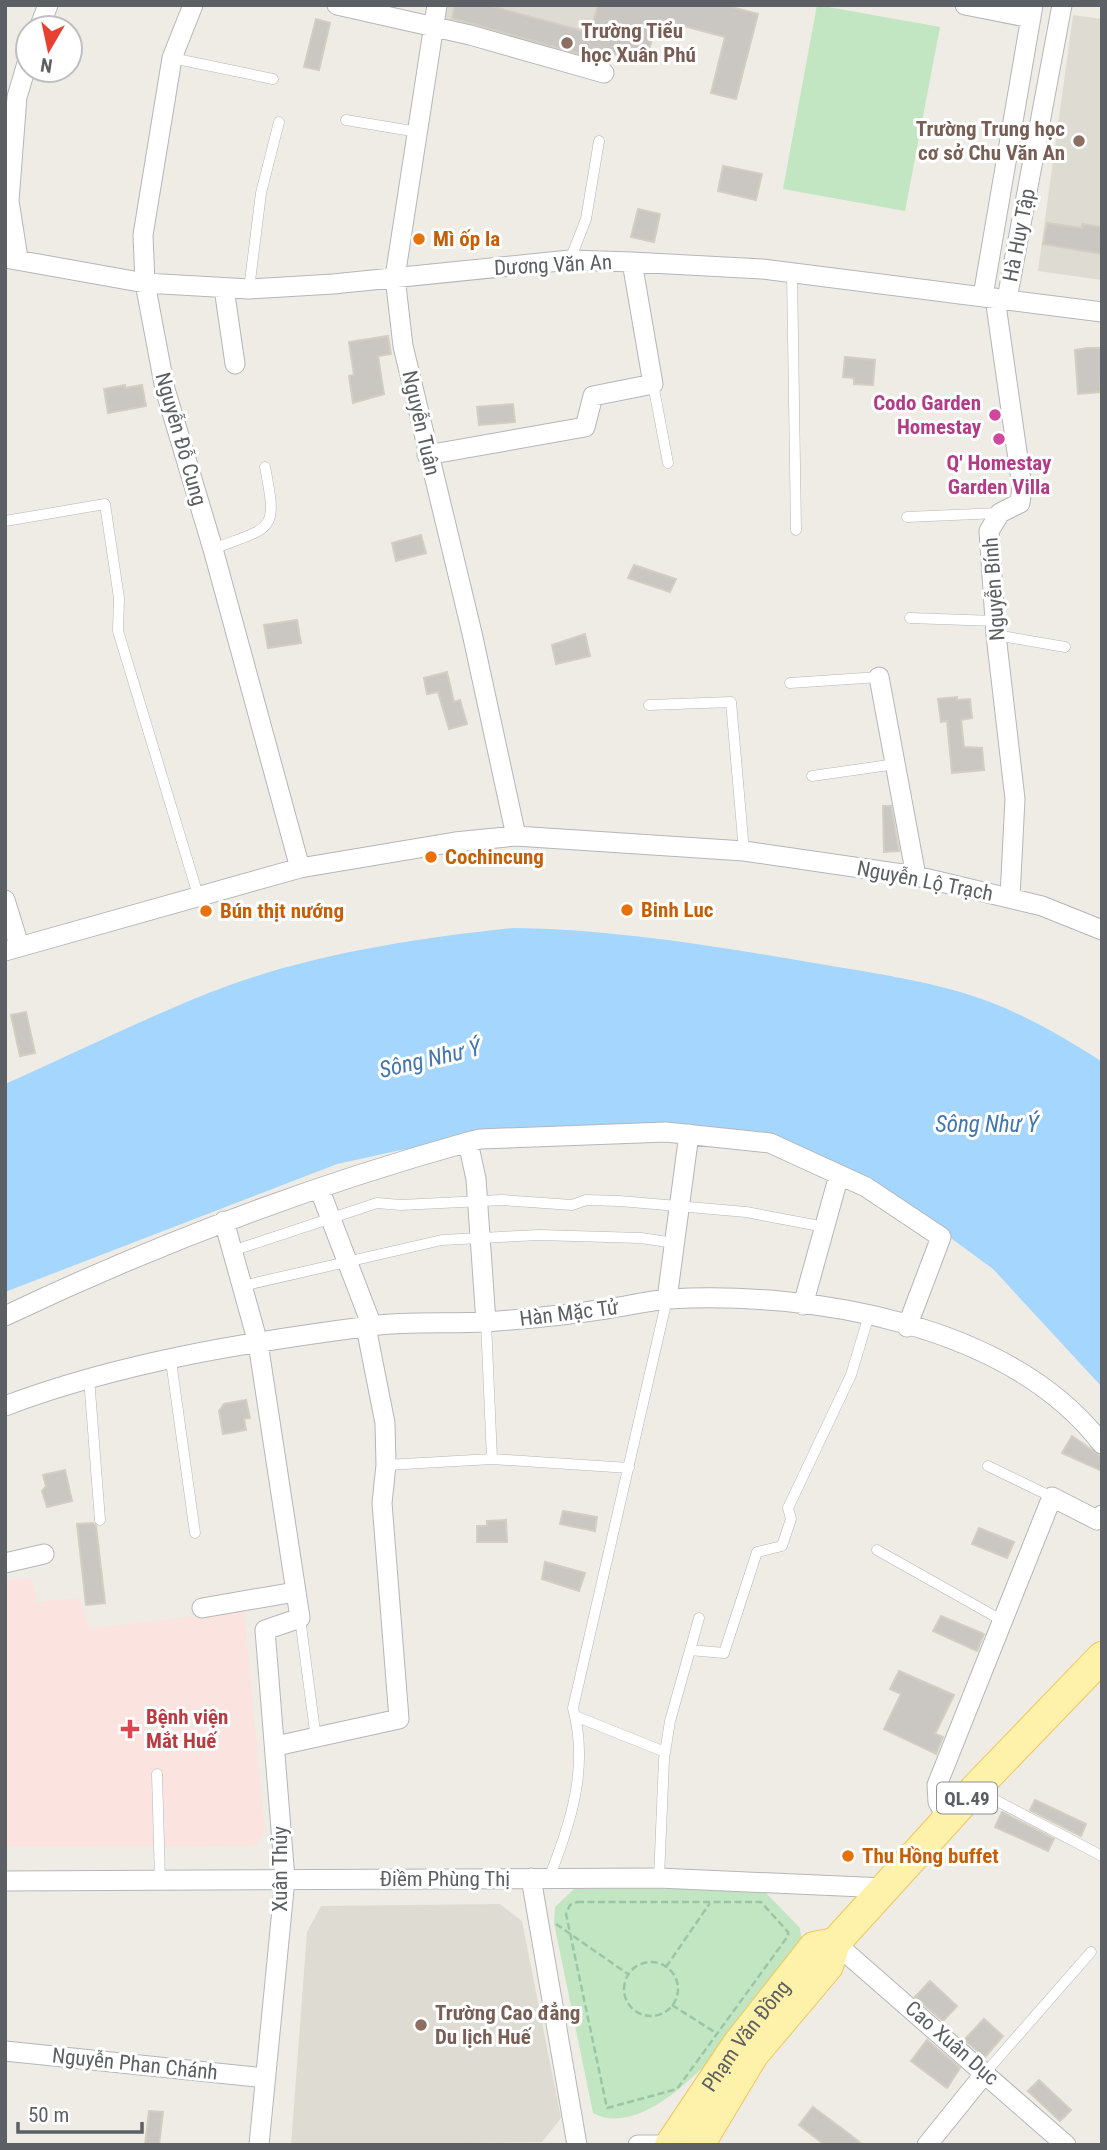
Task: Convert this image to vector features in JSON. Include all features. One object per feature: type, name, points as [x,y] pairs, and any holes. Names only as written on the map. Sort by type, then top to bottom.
[{"type":"main road","name":"Phạm Văn Đồng","points":[[679,2144],[737,2045],[814,1947],[835,1943],[975,1789],[1102,1657]]},
{"type":"street","name":"Nguyễn Đỗ Cung","points":[[192,5],[172,58],[143,235],[145,283],[165,389],[214,549],[299,868]]},
{"type":"street","points":[[337,5],[604,73]]},
{"type":"street","name":"Nguyễn Tuân","points":[[437,5],[394,277],[403,346],[427,455],[472,633],[516,836]]},
{"type":"street","points":[[965,5],[1032,12]]},
{"type":"street","name":"Hà Huy Tập","points":[[995,298],[1039,128],[1062,5]]},
{"type":"street","name":"Hà Huy Tập","points":[[995,298],[1013,122],[1032,12]]},
{"type":"street","points":[[12,258],[9,201],[17,97],[21,84]]},
{"type":"street","points":[[1013,122],[1039,128]]},
{"type":"street","name":"Dương Văn An","points":[[12,258],[145,283],[249,289],[570,260],[632,261],[792,273],[1102,312]]},
{"type":"street","points":[[427,455],[585,427],[593,396],[653,384],[632,261]]},
{"type":"street","points":[[225,288],[235,364]]},
{"type":"street","name":"Nguyễn Bính","points":[[995,298],[1021,487],[1020,503],[1000,513],[989,531],[995,628],[1015,799],[1010,897]]},
{"type":"street","points":[[879,677],[916,876]]},
{"type":"street","name":"Nguyễn Lộ Trạch","points":[[12,948],[299,868],[455,842],[516,836],[744,850],[916,876],[1010,897],[1062,913],[1102,930]]},
{"type":"street","points":[[5,900],[12,948]]},
{"type":"street","points":[[5,1316],[224,1222],[365,1171],[468,1142],[666,1132],[771,1143],[866,1188],[941,1237],[907,1327]]},
{"type":"street","points":[[667,1300],[689,1134]]},
{"type":"street","points":[[468,1142],[478,1200],[486,1322]]},
{"type":"street","points":[[803,1305],[839,1175]]},
{"type":"street","points":[[276,1746],[399,1719],[382,1503],[386,1465],[385,1423],[369,1327],[320,1188]]},
{"type":"street","points":[[224,1222],[258,1343],[300,1618]]},
{"type":"street","name":"Hàn Mặc Tử","points":[[5,1406],[66,1383],[89,1378],[258,1343],[369,1327],[486,1322],[667,1300],[752,1299],[869,1315],[967,1346],[1011,1365],[1052,1392],[1082,1418],[1102,1444]]},
{"type":"street","points":[[948,1820],[938,1802],[937,1785],[1052,1497],[1097,1520],[1102,1515]]},
{"type":"street","points":[[5,1563],[44,1555]]},
{"type":"street","points":[[202,1608],[295,1592]]},
{"type":"street","name":"Xuân Thủy","points":[[259,2145],[285,1880],[265,1630],[300,1618]]},
{"type":"street","points":[[540,1878],[536,1909],[577,2145]]},
{"type":"street","name":"Điềm Phùng Thị","points":[[5,1881],[659,1878],[885,1888]]},
{"type":"street","name":"Cao Xuân Dục","points":[[835,1943],[986,2071],[1066,2145]]},
{"type":"street","name":"Nguyễn Phan Chánh","points":[[5,2051],[265,2078]]},
{"type":"street","points":[[927,2145],[986,2071]]},
{"type":"street","points":[[638,2145],[679,2144]]},
{"type":"lane","points":[[172,58],[273,79]]},
{"type":"lane","points":[[345,120],[418,132]]},
{"type":"lane","points":[[249,289],[261,193],[279,122]]},
{"type":"lane","points":[[570,260],[586,219],[599,141]]},
{"type":"lane","points":[[792,273],[796,530]]},
{"type":"lane","points":[[653,384],[668,463]]},
{"type":"lane","points":[[214,549],[261,531],[271,519],[273,508],[265,467]]},
{"type":"lane","points":[[5,521],[105,504],[119,598],[118,631],[198,895]]},
{"type":"lane","points":[[907,517],[1000,513]]},
{"type":"lane","points":[[910,618],[995,628],[1065,647]]},
{"type":"lane","points":[[790,683],[879,677]]},
{"type":"lane","points":[[649,705],[731,702],[744,850]]},
{"type":"lane","points":[[812,776],[897,763]]},
{"type":"lane","points":[[231,1251],[377,1203],[401,1205],[478,1200],[572,1205],[586,1200],[746,1212],[825,1227]]},
{"type":"lane","points":[[242,1286],[442,1240],[539,1235],[674,1242]]},
{"type":"lane","points":[[540,1878],[562,1846],[579,1771],[581,1737],[573,1707],[667,1300]]},
{"type":"lane","points":[[690,1650],[724,1654],[757,1552],[782,1546],[791,1519],[788,1508],[851,1375],[869,1315]]},
{"type":"lane","points":[[486,1322],[492,1459]]},
{"type":"lane","points":[[172,1361],[195,1533]]},
{"type":"lane","points":[[89,1378],[100,1520]]},
{"type":"lane","points":[[386,1465],[492,1459],[629,1468]]},
{"type":"lane","points":[[988,1466],[1052,1497]]},
{"type":"lane","points":[[877,1550],[1003,1621]]},
{"type":"lane","points":[[300,1618],[316,1739]]},
{"type":"lane","points":[[659,1878],[665,1752],[699,1618]]},
{"type":"lane","points":[[575,1716],[665,1752]]},
{"type":"lane","points":[[157,1774],[160,1880]]},
{"type":"lane","points":[[975,1789],[1102,1856]]},
{"type":"lane","points":[[986,2071],[1091,1952]]},
{"type":"path","points":[[666,1967],[727,1879]]},
{"type":"path","points":[[577,1902],[711,1902],[761,1902],[788,1932],[788,1936],[719,2035],[677,2089],[607,2108],[566,1914],[570,1905],[577,1902]]},
{"type":"path","points":[[536,1909],[628,1974]]},
{"type":"path","points":[[650,1962],[666,1967],[676,1981],[677,1989],[672,2005],[657,2015],[648,2015],[632,2008],[624,1992],[628,1974],[641,1964],[650,1962]]},
{"type":"path","points":[[672,2005],[719,2035]]},
{"type":"shaded area","name":"Trường Tiểu học Xuân Phú","points":[[441,5],[621,5],[606,63],[437,23]]},
{"type":"shaded area","name":"Trường Trung học cơ sở Chu Văn An","points":[[1073,15],[1102,19],[1102,280],[1038,271]]},
{"type":"shaded area","name":"Bệnh viện Mắt Huế","points":[[32,1579],[37,1602],[80,1598],[89,1629],[244,1610],[265,1830],[255,1846],[5,1847],[5,1580]]},
{"type":"shaded area","name":"Trường Cao đẳng Du lịch Huế","points":[[500,1904],[522,1921],[561,2118],[542,2142],[291,2145],[307,1932],[321,1906]]},
{"type":"green space","points":[[817,5],[940,27],[905,211],[783,189]]},
{"type":"green space","points":[[761,1888],[800,1928],[802,1943],[765,1994],[740,2027],[681,2088],[650,2109],[620,2118],[593,2113],[554,1923],[555,1907],[574,1889]]},
{"type":"water","name":"Sông Như Ý","points":[[513,928],[664,940],[925,983],[1004,1008],[1046,1028],[1098,1059],[1102,1063],[1102,1387],[993,1269],[918,1214],[748,1140],[472,1140],[401,1150],[337,1164],[5,1292],[5,1084],[174,1007],[264,974],[370,948]]},
{"type":"building","points":[[455,5],[487,5],[590,33],[598,5],[724,5],[758,14],[736,99],[711,93],[725,37],[658,19],[645,63],[593,48],[591,57],[452,18]]},
{"type":"building","points":[[316,19],[330,23],[319,70],[304,67]]},
{"type":"building","points":[[723,166],[762,174],[756,200],[718,191]]},
{"type":"building","points":[[638,209],[660,214],[654,242],[631,237]]},
{"type":"building","points":[[1047,223],[1082,228],[1082,224],[1102,227],[1102,254],[1043,244]]},
{"type":"building","points":[[388,336],[391,354],[378,356],[384,394],[353,403],[349,376],[354,375],[349,342]]},
{"type":"building","points":[[1102,348],[1100,392],[1078,394],[1075,350]]},
{"type":"building","points":[[845,357],[875,360],[873,385],[854,384],[854,378],[843,377]]},
{"type":"building","points":[[125,385],[125,388],[142,385],[146,406],[108,413],[104,389]]},
{"type":"building","points":[[513,404],[515,422],[479,425],[477,407]]},
{"type":"building","points":[[421,535],[426,553],[396,561],[392,543]]},
{"type":"building","points":[[634,565],[676,579],[670,592],[628,578]]},
{"type":"building","points":[[297,620],[301,643],[268,648],[264,625]]},
{"type":"building","points":[[585,634],[590,656],[556,664],[552,645]]},
{"type":"building","points":[[447,672],[454,702],[460,700],[467,724],[449,729],[438,692],[427,694],[424,678]]},
{"type":"building","points":[[957,697],[957,700],[970,699],[972,718],[961,720],[964,747],[982,748],[984,770],[952,773],[947,721],[941,722],[938,699]]},
{"type":"building","points":[[883,806],[891,806],[899,851],[884,852]]},
{"type":"building","points":[[26,1012],[35,1053],[20,1056],[11,1015]]},
{"type":"building","points":[[246,1400],[250,1418],[244,1419],[246,1430],[223,1434],[219,1411],[224,1404]]},
{"type":"building","points":[[1072,1436],[1102,1457],[1102,1471],[1062,1453]]},
{"type":"building","points":[[65,1470],[72,1501],[47,1507],[42,1491],[46,1486],[43,1475]]},
{"type":"building","points":[[563,1511],[597,1517],[595,1531],[560,1524]]},
{"type":"building","points":[[506,1520],[507,1542],[477,1542],[477,1526],[487,1526],[487,1521]]},
{"type":"building","points":[[93,1523],[96,1526],[105,1603],[86,1605],[77,1524]]},
{"type":"building","points":[[979,1528],[1014,1542],[1007,1558],[972,1544]]},
{"type":"building","points":[[545,1562],[585,1573],[579,1591],[542,1579]]},
{"type":"building","points":[[941,1616],[984,1634],[977,1651],[933,1631]]},
{"type":"building","points":[[899,1671],[954,1695],[935,1734],[943,1737],[936,1754],[884,1729],[901,1694],[890,1689]]},
{"type":"building","points":[[1035,1800],[1086,1824],[1081,1836],[1030,1810]]},
{"type":"building","points":[[1002,1812],[1054,1839],[1048,1851],[995,1827]]},
{"type":"building","points":[[930,1981],[957,2006],[943,2021],[915,1997]]},
{"type":"building","points":[[984,2019],[1003,2036],[985,2057],[964,2040]]},
{"type":"building","points":[[927,2040],[960,2068],[947,2088],[911,2061]]},
{"type":"building","points":[[1039,2080],[1071,2110],[1060,2121],[1028,2091]]},
{"type":"building","points":[[813,2107],[863,2145],[825,2145],[799,2125]]},
{"type":"building","points":[[149,2111],[163,2112],[159,2145],[145,2145]]},
{"type":"place","name":"Trường Tiểu học Xuân Phú","points":[[567,43]]},
{"type":"place","name":"Trường Trung học cơ sở Chu Văn An","points":[[1079,141]]},
{"type":"place","name":"Mì ốp la","points":[[419,239]]},
{"type":"place","name":"Codo Garden Homestay","points":[[995,415]]},
{"type":"place","name":"Q' Homestay Garden Villa","points":[[999,439]]},
{"type":"place","name":"Cochincung","points":[[431,857]]},
{"type":"place","name":"Binh Luc","points":[[627,910]]},
{"type":"place","name":"Bún thịt nướng","points":[[206,911]]},
{"type":"place","name":"Bệnh viện Mắt Huế","points":[[130,1729]]},
{"type":"place","name":"Thu Hồng buffet","points":[[848,1856]]},
{"type":"place","name":"Trường Cao đẳng Du lịch Huế","points":[[421,2025]]}]
